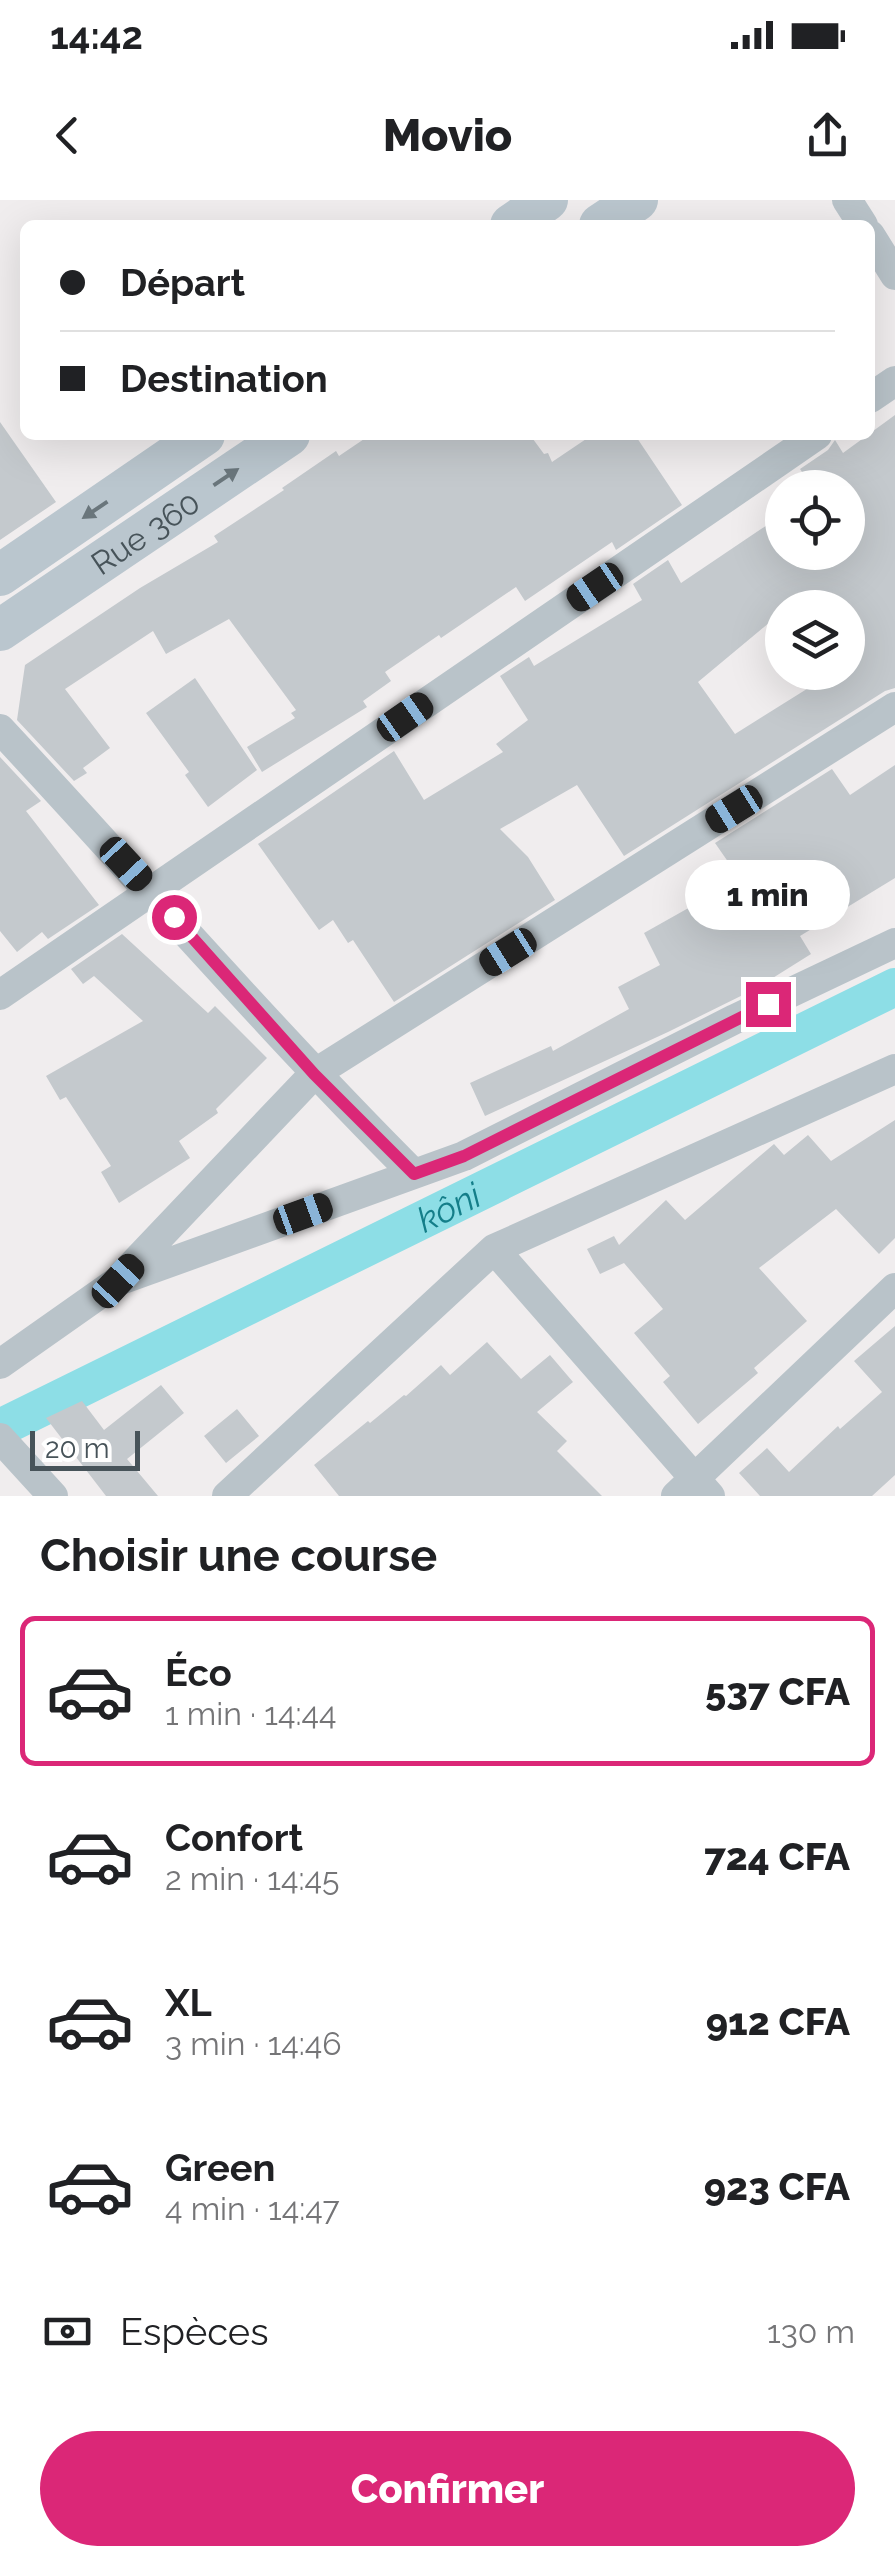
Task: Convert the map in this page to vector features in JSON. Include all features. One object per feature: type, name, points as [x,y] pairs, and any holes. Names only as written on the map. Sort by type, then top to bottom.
[{"type":"main road","points":[[518,220],[548,200]]},
{"type":"main road","points":[[607,220],[637,200]]},
{"type":"main road","name":"Rue 360","points":[[0,575],[197,440]]},
{"type":"main road","name":"Rue 360","points":[[0,630],[282,440]]},
{"type":"street","points":[[875,244],[895,274]]},
{"type":"street","points":[[0,994],[809,440]]},
{"type":"street","points":[[0,1364],[118,1281],[314,1074],[895,707]]},
{"type":"street","points":[[0,729],[314,1074],[414,1174]]},
{"type":"street","points":[[118,1281],[464,1156],[895,944]]},
{"type":"street","points":[[227,1496],[494,1249],[895,1068]]},
{"type":"street","points":[[494,1249],[693,1490],[895,1288]]},
{"type":"street","points":[[0,1438],[49,1495]]},
{"type":"building","points":[[895,415],[895,688],[624,856],[577,785],[500,829],[528,857],[555,900],[394,1002],[353,940],[348,943],[333,920],[319,930],[258,844],[394,751],[424,800],[503,752],[496,744],[528,720],[500,676],[529,657],[534,666],[642,600],[633,584],[668,560],[681,583],[765,526],[765,570],[865,570],[865,470],[800,469],[828,450],[835,440],[843,453],[861,440],[875,440],[875,430]]},
{"type":"building","points":[[0,422],[56,502],[0,540]]},
{"type":"building","points":[[363,440],[534,440],[552,462],[585,440],[638,440],[682,505],[616,550],[612,542],[525,601],[516,587],[441,638],[439,635],[385,672],[391,681],[363,701],[367,707],[262,772],[247,747],[295,718],[291,713],[296,710],[229,619],[166,654],[153,631],[65,689],[110,748],[83,768],[87,773],[74,781],[17,720],[25,665],[140,588],[218,542],[214,536],[336,451],[339,456]]},
{"type":"building","points":[[195,678],[257,770],[208,807],[185,775],[189,772],[146,713]]},
{"type":"building","points":[[0,757],[41,801],[26,811],[99,905],[48,939],[42,932],[17,952],[0,931]]},
{"type":"building","points":[[895,765],[895,878],[800,936],[811,954],[755,989],[485,1116],[470,1083],[551,1046],[553,1051],[629,1009],[618,987],[660,965],[644,933],[740,879],[715,843],[832,769],[850,795]]},
{"type":"building","points":[[122,934],[208,1013],[215,1006],[267,1058],[216,1109],[218,1113],[179,1141],[190,1158],[119,1203],[101,1172],[111,1166],[66,1097],[60,1100],[46,1076],[143,1021],[94,976],[83,984],[71,969]]},
{"type":"building","points":[[895,1120],[895,1238],[879,1254],[836,1209],[759,1268],[807,1321],[754,1368],[758,1373],[698,1424],[663,1382],[670,1376],[634,1333],[663,1309],[624,1263],[600,1274],[587,1249],[614,1236],[619,1245],[666,1200],[685,1220],[774,1144],[784,1155],[808,1135],[831,1161]]},
{"type":"building","points":[[895,1326],[895,1475],[872,1496],[760,1496],[739,1473],[767,1448],[789,1472],[882,1392],[854,1361]]},
{"type":"building","points":[[487,1342],[521,1379],[550,1355],[573,1382],[537,1412],[567,1441],[557,1451],[602,1496],[339,1496],[314,1465],[441,1365],[450,1375]]},
{"type":"building","points":[[161,1385],[184,1413],[127,1459],[158,1496],[106,1496],[46,1418],[82,1401],[104,1430]]},
{"type":"building","points":[[237,1409],[259,1436],[226,1463],[204,1436]]},
{"type":"waterway","name":"kôni","points":[[0,1428],[895,987]]},
{"type":"route","points":[[174,917],[314,1074],[414,1174],[464,1156],[768,1004]]}]
